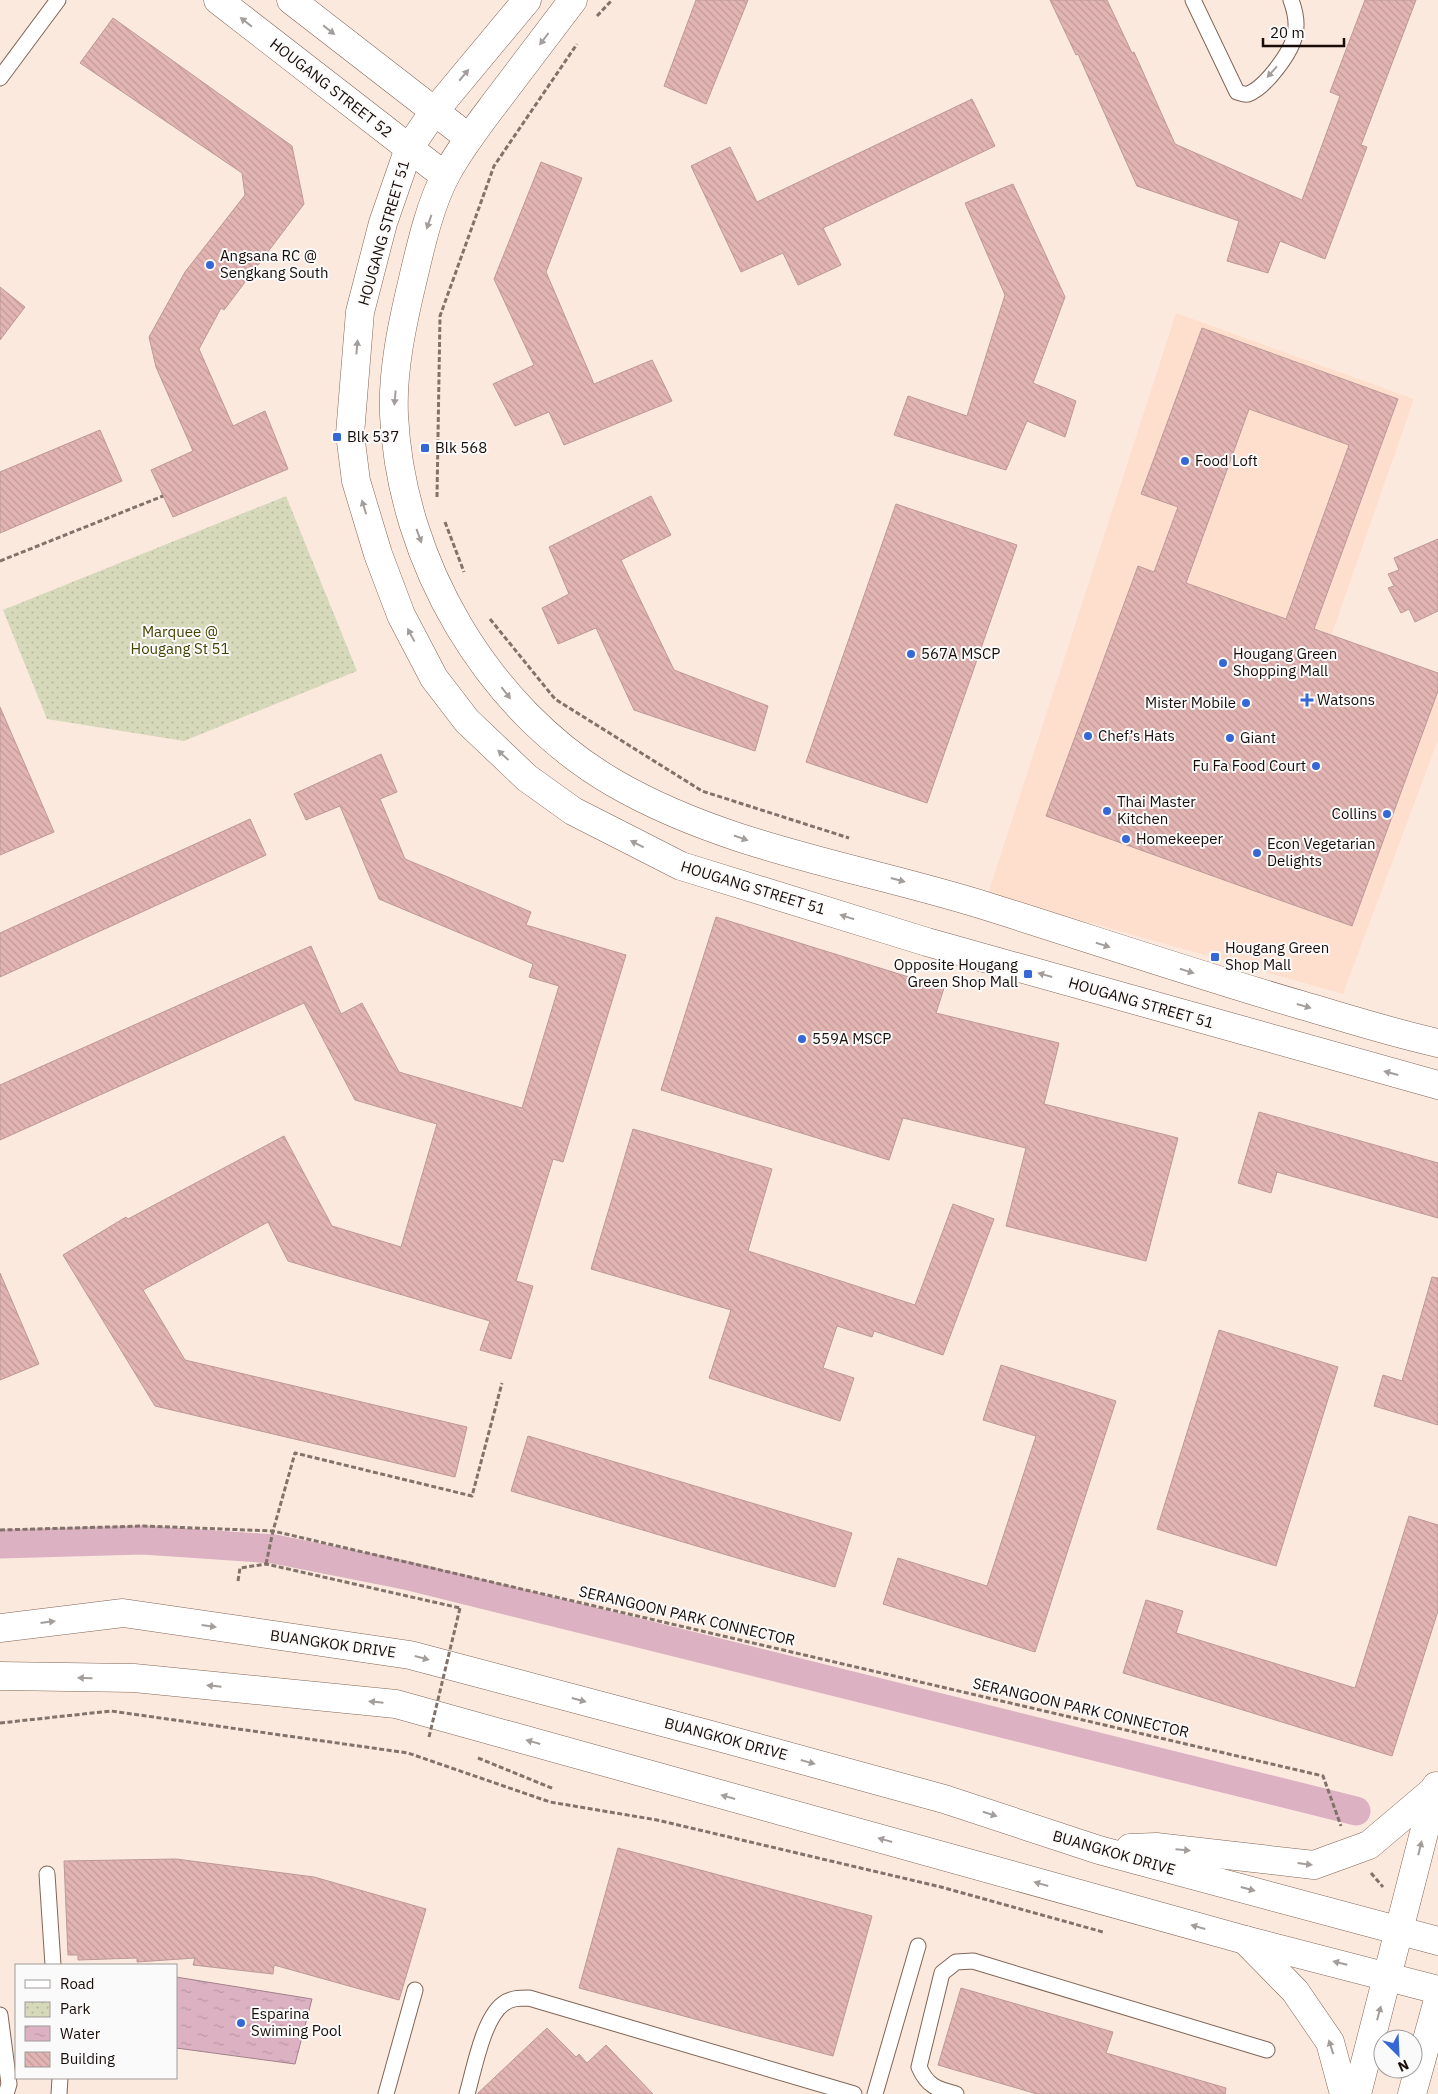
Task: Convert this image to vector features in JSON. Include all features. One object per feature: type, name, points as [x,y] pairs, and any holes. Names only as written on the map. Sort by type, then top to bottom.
[{"type":"street","name":"HOUGANG STREET 52","points":[[218,0],[445,176]]},
{"type":"street","points":[[290,0],[433,113],[469,138]]},
{"type":"street","name":"HOUGANG STREET 51","points":[[527,0],[433,113],[409,148],[383,223],[360,312],[350,434],[356,482],[378,554],[401,615],[434,678],[467,721],[527,778],[573,812],[681,866],[936,944],[1438,1085]]},
{"type":"street","points":[[573,0],[469,138],[445,176],[420,247],[401,329],[394,412],[402,490],[431,570],[453,617],[476,655],[513,702],[562,748],[614,783],[695,822],[765,846],[944,893],[1140,957],[1414,1038],[1438,1043]]},
{"type":"street","name":"BUANGKOK DRIVE","points":[[0,1628],[123,1613],[410,1655],[711,1734],[944,1799],[1099,1850],[1438,1942]]},
{"type":"street","points":[[0,1676],[134,1678],[396,1704],[1245,1940],[1438,1990]]},
{"type":"street","points":[[1099,1850],[1156,1847],[1314,1865],[1368,1845],[1436,1784]]},
{"type":"street","points":[[1357,2094],[1436,1784]]},
{"type":"street","points":[[1245,1940],[1295,1991],[1330,2042],[1344,2094]]},
{"type":"street","points":[[1414,2087],[1438,2000]]},
{"type":"street","points":[[1414,2087],[1438,2059]]},
{"type":"lane","points":[[0,78],[58,0]]},
{"type":"lane","points":[[1193,0],[1237,92],[1246,95],[1255,91],[1288,52],[1296,28],[1296,14],[1291,0]]},
{"type":"lane","points":[[47,1874],[53,1964]]},
{"type":"lane","points":[[875,2094],[918,1946]]},
{"type":"lane","points":[[956,2094],[940,2090],[925,2080],[919,2066],[942,1973],[956,1962],[973,1961],[1041,1979],[1267,2050]]},
{"type":"lane","points":[[386,2094],[415,1990]]},
{"type":"lane","points":[[467,2094],[493,2013],[504,2003],[515,1998],[529,1998],[854,2094]]},
{"type":"lane","points":[[0,2015],[9,2084],[6,2094]]},
{"type":"lane","points":[[59,2094],[60,2079]]},
{"type":"path","points":[[593,21],[612,0]]},
{"type":"path","points":[[437,503],[440,316],[494,166],[582,36]]},
{"type":"path","points":[[0,561],[163,496]]},
{"type":"path","points":[[444,521],[465,574]]},
{"type":"path","points":[[488,616],[555,699],[702,791],[858,841]]},
{"type":"path","points":[[266,1564],[273,1531],[295,1453],[472,1496],[502,1383]]},
{"type":"path","name":"SERANGOON PARK CONNECTOR","points":[[0,1530],[144,1526],[273,1531],[1323,1776],[1337,1813]]},
{"type":"path","points":[[238,1581],[240,1568],[266,1564],[460,1608],[429,1737],[438,1741]]},
{"type":"path","points":[[0,1723],[112,1711],[408,1753],[550,1802],[657,1820],[912,1880],[1111,1934]]},
{"type":"path","points":[[474,1756],[554,1789]]},
{"type":"shaded area","name":"Hougang Green Shopping Mall","points":[[1176,313],[1414,399],[1328,645],[1438,682],[1438,740],[1343,994],[988,894]]},
{"type":"green space","name":"Marquee @ Hougang St 51","points":[[286,496],[357,671],[184,741],[47,719],[3,610]]},
{"type":"water","name":"Esparina Swiming Pool","points":[[178,1977],[312,1999],[295,2064],[178,2048]]},
{"type":"building","points":[[696,0],[748,0],[706,104],[664,86]]},
{"type":"building","points":[[1050,0],[1107,0],[1132,53],[1134,52],[1175,144],[1302,200],[1340,96],[1330,92],[1365,0],[1416,0],[1361,145],[1367,147],[1325,259],[1280,241],[1268,273],[1227,261],[1239,221],[1137,186],[1078,54],[1076,55]]},
{"type":"building","points":[[113,18],[292,146],[304,204],[224,310],[221,308],[199,349],[233,426],[265,411],[288,469],[173,517],[151,470],[193,451],[156,367],[149,337],[185,272],[245,195],[242,173],[80,63]]},
{"type":"building","points":[[972,99],[995,146],[823,228],[841,265],[798,285],[783,253],[741,272],[691,166],[730,147],[757,202]]},
{"type":"building","points":[[541,162],[582,178],[546,272],[594,384],[652,360],[672,401],[564,445],[549,412],[515,426],[493,384],[534,365],[494,279]]},
{"type":"building","points":[[1013,184],[1065,297],[1033,383],[1076,401],[1065,437],[1027,421],[1006,470],[894,435],[908,396],[967,416],[1005,295],[965,203]]},
{"type":"building","points":[[0,287],[25,307],[0,340]]},
{"type":"building","points":[[1202,328],[1398,399],[1314,629],[1438,673],[1438,691],[1352,926],[1046,816],[1138,566],[1154,572],[1178,507],[1141,494]],"holes":[[[1249,409],[1349,445],[1286,619],[1186,583]]]},
{"type":"building","points":[[100,430],[122,481],[0,533],[0,472]]},
{"type":"building","points":[[651,496],[671,535],[621,560],[674,670],[768,706],[755,751],[634,710],[596,628],[558,644],[542,608],[569,594],[549,547]]},
{"type":"building","name":"567A MSCP","points":[[896,504],[1017,545],[927,803],[806,762]]},
{"type":"building","points":[[1438,539],[1438,611],[1415,622],[1409,609],[1401,613],[1388,588],[1394,586],[1388,574],[1399,570],[1394,558]]},
{"type":"building","points":[[0,707],[54,832],[0,855]]},
{"type":"building","points":[[381,754],[397,792],[380,799],[405,859],[531,912],[526,925],[626,955],[563,1162],[553,1159],[516,1281],[533,1286],[511,1359],[480,1350],[490,1321],[288,1261],[268,1222],[143,1290],[185,1360],[467,1427],[455,1477],[155,1406],[63,1255],[126,1217],[128,1219],[284,1136],[332,1226],[401,1247],[437,1124],[355,1100],[304,1003],[0,1140],[0,1085],[311,946],[341,1014],[362,1003],[399,1072],[522,1108],[559,986],[529,977],[533,964],[379,899],[340,806],[306,820],[294,794]]},
{"type":"building","points":[[250,819],[266,855],[0,977],[0,933]]},
{"type":"building","points":[[716,917],[944,988],[936,1013],[1059,1043],[1044,1104],[1178,1138],[1146,1261],[1006,1226],[1026,1148],[903,1118],[889,1160],[661,1090]]},
{"type":"building","points":[[1259,1112],[1438,1163],[1438,1218],[1277,1172],[1271,1193],[1238,1183]]},
{"type":"building","points":[[633,1129],[772,1169],[748,1251],[915,1305],[953,1204],[994,1219],[943,1355],[874,1331],[872,1337],[837,1326],[823,1368],[854,1378],[840,1421],[709,1378],[731,1310],[591,1269]]},
{"type":"building","points":[[0,1273],[39,1364],[0,1380]]},
{"type":"building","points":[[1432,1277],[1438,1278],[1438,1425],[1374,1406],[1383,1375],[1402,1381]]},
{"type":"building","points":[[1219,1330],[1338,1367],[1276,1566],[1157,1529]]},
{"type":"building","points":[[1001,1365],[1116,1401],[1035,1652],[883,1604],[898,1558],[987,1586],[1036,1436],[983,1420]]},
{"type":"building","points":[[528,1436],[852,1533],[835,1587],[511,1491]]},
{"type":"building","points":[[1409,1516],[1438,1525],[1438,1611],[1392,1756],[1123,1673],[1146,1600],[1183,1611],[1176,1633],[1355,1688]]},
{"type":"building","points":[[618,1848],[872,1916],[833,2056],[579,1988]]},
{"type":"building","points":[[176,1859],[314,1877],[426,1909],[399,2000],[274,1965],[273,1974],[193,1965],[195,1958],[137,1962],[137,1958],[78,1960],[78,1955],[68,1955],[64,1861]]},
{"type":"building","points":[[961,1988],[1113,2032],[1106,2053],[1226,2088],[1225,2094],[1037,2094],[938,2065]]},
{"type":"building","points":[[547,2028],[576,2057],[579,2054],[587,2063],[606,2045],[653,2094],[477,2094]]},
{"type":"waterway","points":[[0,1544],[143,1540],[274,1549],[405,1575],[1356,1811]]},
{"type":"place","name":"Angsana RC @ Sengkang South","points":[[210,265]]},
{"type":"place","name":"Blk 537","points":[[337,437]]},
{"type":"place","name":"Blk 568","points":[[425,448]]},
{"type":"place","name":"Food Loft","points":[[1185,461]]},
{"type":"place","name":"567A MSCP","points":[[911,654]]},
{"type":"place","name":"Hougang Green Shopping Mall","points":[[1223,663]]},
{"type":"place","name":"Watsons","points":[[1307,700]]},
{"type":"place","name":"Mister Mobile","points":[[1246,703]]},
{"type":"place","name":"Chef’s Hats","points":[[1088,736]]},
{"type":"place","name":"Giant","points":[[1230,738]]},
{"type":"place","name":"Fu Fa Food Court","points":[[1316,766]]},
{"type":"place","name":"Thai Master Kitchen","points":[[1107,811]]},
{"type":"place","name":"Collins","points":[[1387,814]]},
{"type":"place","name":"Homekeeper","points":[[1126,839]]},
{"type":"place","name":"Econ Vegetarian Delights","points":[[1257,853]]},
{"type":"place","name":"Hougang Green Shop Mall","points":[[1215,957]]},
{"type":"place","name":"Opposite Hougang Green Shop Mall","points":[[1028,974]]},
{"type":"place","name":"559A MSCP","points":[[802,1039]]},
{"type":"place","name":"Esparina Swiming Pool","points":[[241,2023]]}]
